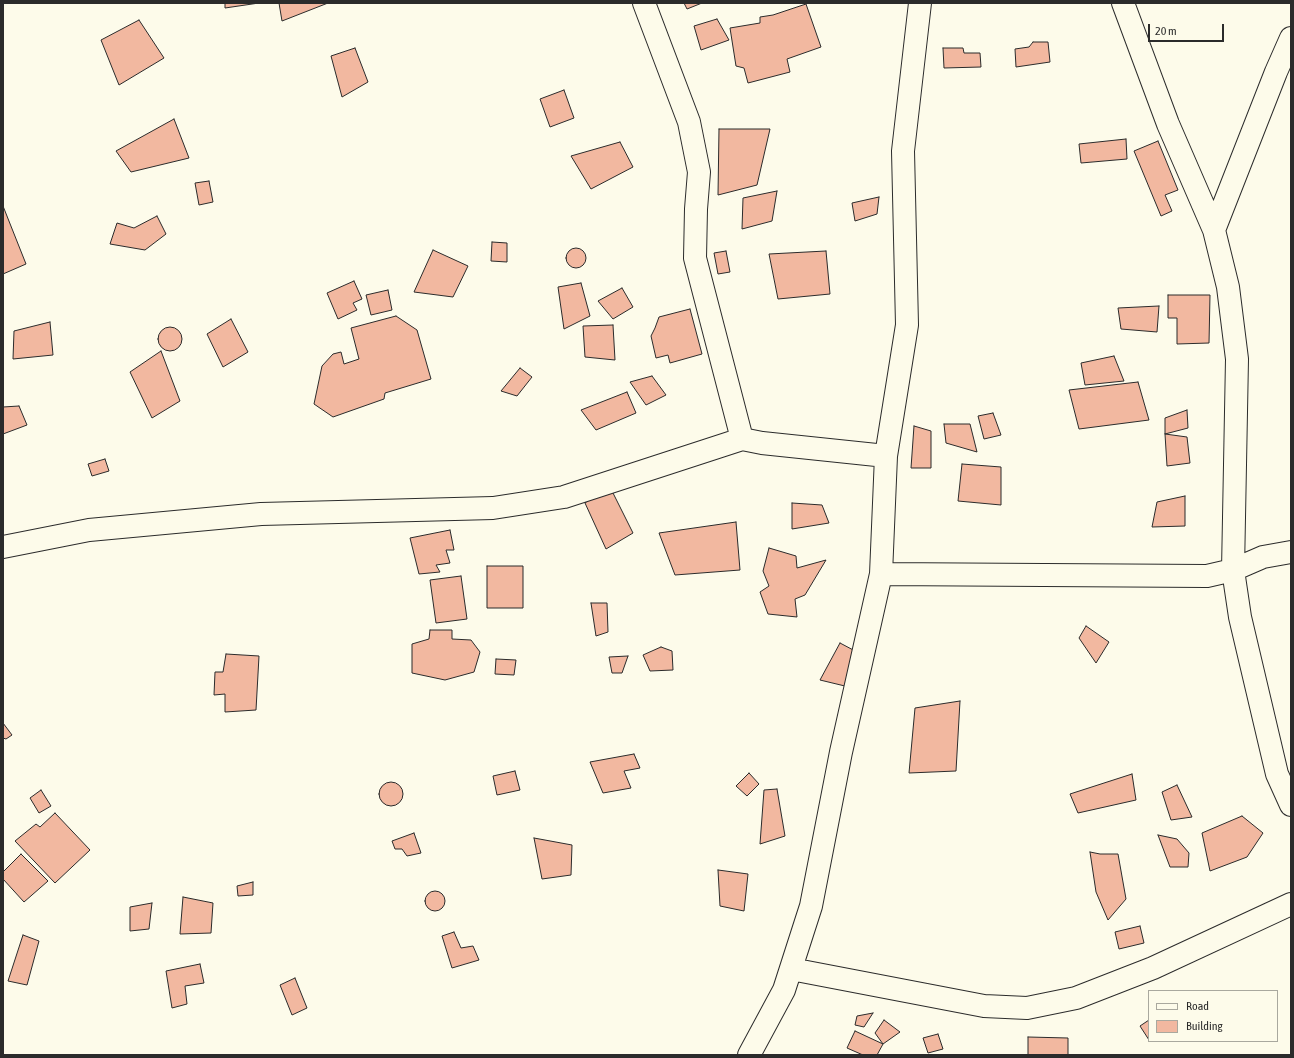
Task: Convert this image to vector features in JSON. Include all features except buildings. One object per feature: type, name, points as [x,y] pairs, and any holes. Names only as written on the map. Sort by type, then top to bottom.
[{"type":"street","points":[[644,3],[689,122],[699,172],[696,209],[695,258],[742,439]]},
{"type":"street","points":[[749,1055],[784,990],[811,906],[841,752],[881,574],[886,456],[907,325],[903,151],[920,3]]},
{"type":"street","points":[[1123,3],[1168,124],[1214,230],[1228,287],[1237,359],[1233,570],[1240,617],[1272,751],[1278,774],[1291,805]]},
{"type":"street","points":[[1214,230],[1276,72],[1291,38]]},
{"type":"street","points":[[3,547],[88,530],[260,514],[493,508],[564,497],[742,439],[762,444],[886,456]]},
{"type":"street","points":[[881,574],[1207,576],[1233,570],[1263,557],[1291,552]]},
{"type":"street","points":[[791,969],[984,1006],[1026,1008],[1076,998],[1153,968],[1291,904]]}]
